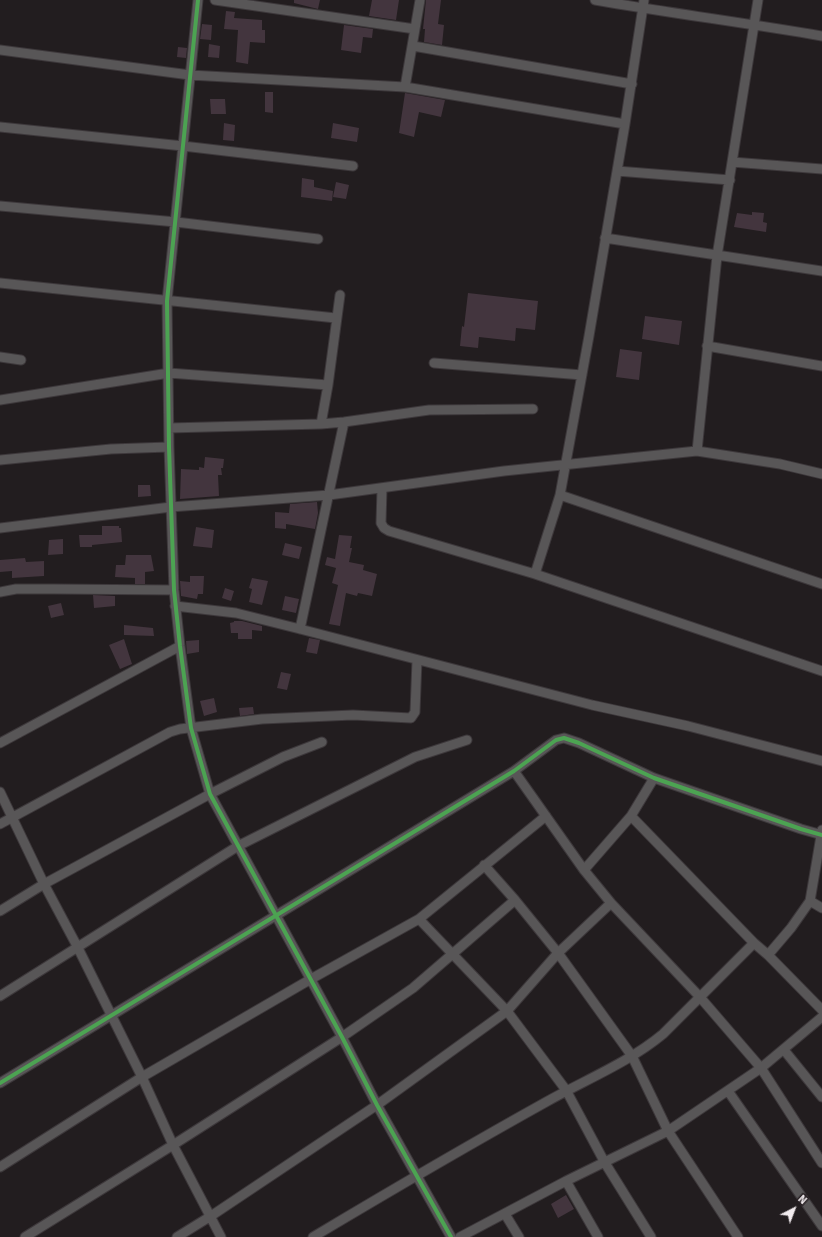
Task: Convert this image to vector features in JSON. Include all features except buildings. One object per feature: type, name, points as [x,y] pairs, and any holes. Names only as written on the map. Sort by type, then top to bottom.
[{"type":"street","points":[[198,0],[167,301],[169,447],[174,590],[191,728],[210,794],[311,979],[377,1105],[451,1237]]},
{"type":"street","points":[[215,0],[415,29]]},
{"type":"street","points":[[405,87],[420,0]]},
{"type":"street","points":[[595,0],[644,4],[822,36]]},
{"type":"street","points":[[696,451],[717,256],[758,0]]},
{"type":"street","points":[[535,574],[560,495],[632,84],[644,4]]},
{"type":"street","points":[[412,46],[632,84]]},
{"type":"street","points":[[0,50],[190,75],[405,87],[625,124]]},
{"type":"street","points":[[0,127],[183,146],[353,166]]},
{"type":"street","points":[[732,162],[822,169]]},
{"type":"street","points":[[617,171],[730,180]]},
{"type":"street","points":[[0,206],[176,222],[318,239]]},
{"type":"street","points":[[605,238],[822,272]]},
{"type":"street","points":[[0,283],[336,318]]},
{"type":"street","points":[[321,424],[328,385],[340,295]]},
{"type":"street","points":[[707,346],[822,366]]},
{"type":"street","points":[[0,357],[21,360]]},
{"type":"street","points":[[434,363],[582,374]]},
{"type":"street","points":[[0,400],[169,373],[328,385]]},
{"type":"street","points":[[169,428],[321,424],[429,410],[533,409]]},
{"type":"street","points":[[300,629],[344,422]]},
{"type":"street","points":[[0,460],[111,450],[169,447]]},
{"type":"street","points":[[0,528],[171,508],[329,495],[504,470],[696,451],[780,464],[822,474]]},
{"type":"street","points":[[382,488],[381,523],[384,528],[389,531],[535,574],[822,670]]},
{"type":"street","points":[[560,495],[822,584]]},
{"type":"street","points":[[0,592],[16,589],[174,590]]},
{"type":"street","points":[[176,606],[236,613],[592,705],[688,726],[822,761]]},
{"type":"street","points":[[0,743],[180,646]]},
{"type":"street","points":[[0,824],[170,732],[262,719],[353,715],[411,718],[415,712],[417,660]]},
{"type":"street","points":[[0,1083],[277,916],[514,770],[556,740],[564,738],[579,743],[654,778],[801,829],[821,833],[810,901],[791,928],[768,955]]},
{"type":"street","points":[[0,996],[77,946],[238,846],[414,757],[467,740]]},
{"type":"street","points":[[0,911],[44,884],[210,794],[283,757],[322,742]]},
{"type":"street","points":[[514,770],[584,870],[611,903],[699,996],[761,1068],[822,1163]]},
{"type":"street","points":[[584,870],[631,816],[654,778]]},
{"type":"street","points":[[0,792],[44,884],[77,946],[142,1077],[173,1145],[221,1237]]},
{"type":"street","points":[[0,1167],[142,1077],[311,979],[419,919],[546,816]]},
{"type":"street","points":[[631,816],[754,943],[768,955],[822,1010]]},
{"type":"street","points":[[484,865],[516,900],[558,953],[632,1056],[668,1131],[738,1237]]},
{"type":"street","points":[[25,1237],[342,1037],[413,988],[516,900]]},
{"type":"street","points":[[810,901],[822,908]]},
{"type":"street","points":[[177,1237],[211,1216],[377,1105],[507,1010],[558,953],[611,903]]},
{"type":"street","points":[[419,919],[507,1010],[566,1090],[605,1163],[651,1237]]},
{"type":"street","points":[[313,1237],[566,1090],[632,1056],[648,1046],[663,1034],[699,996],[754,943]]},
{"type":"street","points":[[460,1237],[566,1181],[668,1131],[761,1068],[822,1018]]},
{"type":"street","points":[[784,1050],[822,1097]]},
{"type":"street","points":[[728,1091],[822,1226]]},
{"type":"street","points":[[566,1181],[598,1237]]},
{"type":"street","points":[[505,1214],[519,1237]]},
{"type":"cycle path","points":[[198,0],[167,301],[169,447],[174,590],[191,728],[210,794],[342,1037],[377,1105],[451,1237]]},
{"type":"cycle path","points":[[0,1083],[514,771],[556,740],[564,738],[579,743],[654,778],[822,835]]}]
